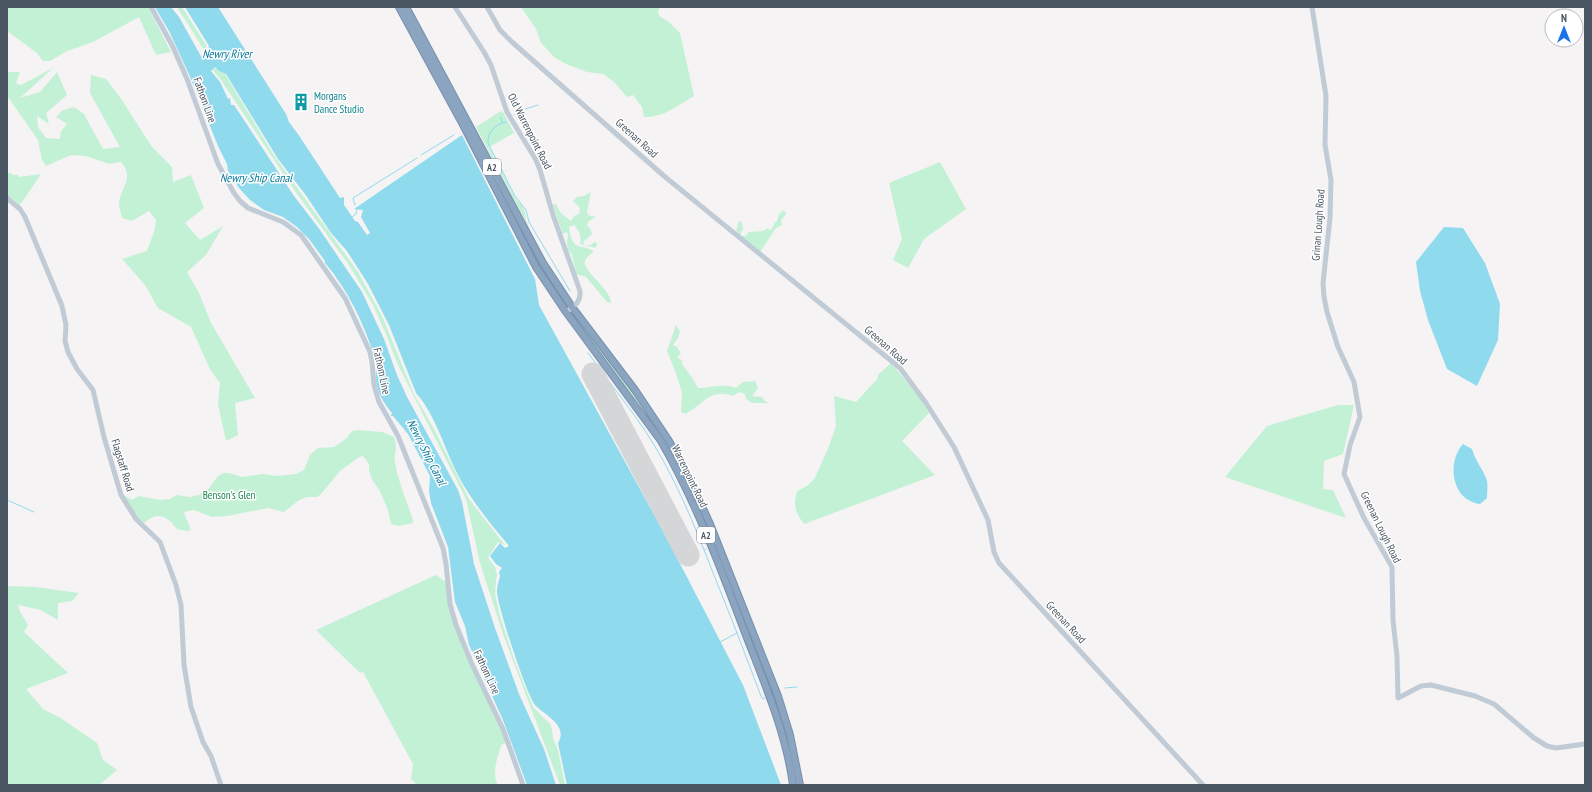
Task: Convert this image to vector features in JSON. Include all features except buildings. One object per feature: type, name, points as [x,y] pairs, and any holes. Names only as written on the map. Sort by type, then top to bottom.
[{"type":"highway","name":"A2","points":[[399,7],[461,121],[533,260],[566,312]]},
{"type":"highway","name":"A2","points":[[406,7],[543,263],[572,307]]},
{"type":"highway","name":"Warrenpoint Road","points":[[572,307],[635,390],[669,442],[691,482],[710,524],[778,696],[792,739],[800,785]]},
{"type":"highway","name":"Warrenpoint Road","points":[[566,312],[661,441],[676,468],[700,519],[775,712],[786,749],[793,785]]},
{"type":"street","name":"Fathom Line","points":[[151,7],[172,45],[187,79],[218,164],[234,193],[248,208],[283,222],[301,235],[331,277],[350,308],[370,352],[374,385],[379,402],[398,436],[443,548],[450,604],[460,635],[503,729],[523,785]]},
{"type":"street","name":"Old Warrenpoint Road","points":[[455,7],[484,52],[508,112],[536,160],[540,170],[553,214],[580,292],[580,300],[566,312]]},
{"type":"street","name":"Greenan Road","points":[[487,7],[500,30],[512,42],[664,176],[900,368],[926,403],[954,447],[988,520],[994,552],[999,563],[1203,785]]},
{"type":"street","name":"Grinan Lough Road","points":[[1312,7],[1326,96],[1325,145],[1331,180],[1330,218],[1324,297],[1338,347],[1354,382],[1360,417]]},
{"type":"street","name":"Flagstaff Road","points":[[7,198],[20,209],[25,217],[57,292],[64,316],[66,347],[72,361],[94,390],[104,437],[121,495],[136,519],[156,537],[164,550],[182,605],[184,665],[191,707],[203,742],[211,756],[221,785]]},
{"type":"street","name":"Greenan Lough Road","points":[[1360,417],[1350,445],[1344,474],[1364,518],[1392,567],[1393,621],[1398,656],[1398,698],[1421,686],[1431,685],[1475,696],[1494,704],[1534,738],[1547,746],[1556,748],[1585,744]]},
{"type":"green space","points":[[7,7],[148,7],[171,52],[156,55],[139,17],[93,42],[67,51],[50,61],[43,61],[37,53],[7,31]]},
{"type":"green space","points":[[177,7],[182,7],[206,45],[206,53]]},
{"type":"green space","points":[[401,7],[404,7],[567,304],[564,306],[532,255]]},
{"type":"green space","points":[[521,7],[660,7],[658,11],[659,16],[669,22],[680,33],[694,96],[664,113],[651,117],[644,117],[642,107],[633,95],[627,97],[614,82],[603,74],[587,72],[566,64],[554,57],[541,43],[536,29]]},
{"type":"green space","points":[[53,68],[20,98],[40,92],[57,72],[67,95],[46,113],[49,124],[37,116],[38,127],[46,138],[60,139],[61,131],[67,124],[56,117],[63,110],[74,107],[84,114],[103,149],[120,147],[90,93],[91,75],[106,79],[120,97],[152,147],[172,167],[173,182],[191,175],[204,208],[185,223],[200,240],[223,226],[206,255],[187,272],[199,293],[211,323],[255,398],[235,403],[238,435],[226,441],[218,404],[220,383],[211,371],[191,327],[158,308],[145,285],[122,259],[147,251],[154,232],[156,220],[149,211],[132,221],[122,218],[119,203],[127,178],[125,168],[121,162],[109,164],[86,156],[71,155],[46,166],[42,160],[38,140],[8,97],[7,72],[20,72],[16,83],[21,85]]},
{"type":"green space","points":[[216,68],[225,74],[275,157],[358,272],[382,316],[414,394],[434,429],[469,499],[505,545],[498,542],[488,558],[495,567],[497,575],[495,594],[500,616],[515,662],[533,707],[551,725],[565,785],[560,785],[504,637],[480,563],[466,499],[398,365],[373,305],[349,265],[295,191],[221,80],[212,69]]},
{"type":"green space","points":[[501,111],[503,112],[514,133],[489,147],[516,199],[522,205],[530,230],[476,127]]},
{"type":"green space","points":[[940,162],[966,209],[924,239],[908,268],[893,260],[902,239],[889,183]]},
{"type":"green space","points":[[7,173],[18,175],[19,177],[41,174],[20,205],[7,195]]},
{"type":"green space","points":[[591,192],[587,211],[588,215],[596,217],[589,221],[587,226],[590,228],[592,234],[583,242],[585,245],[591,245],[594,242],[597,243],[596,248],[580,244],[580,234],[574,225],[569,227],[570,235],[574,243],[577,245],[594,251],[585,261],[585,265],[607,292],[611,303],[607,302],[586,277],[576,274],[572,255],[568,250],[568,234],[566,232],[563,234],[553,206],[555,203],[561,213],[571,221],[574,216],[579,214],[580,208],[573,201],[577,197],[584,196]]},
{"type":"green space","points":[[784,210],[786,214],[781,220],[782,225],[776,228],[760,252],[738,235],[738,232],[736,231],[739,221],[742,222],[743,230],[741,232],[741,236],[745,236],[749,232],[763,231],[768,228],[770,231],[774,223],[777,221],[779,214]]},
{"type":"green space","points":[[572,311],[653,419],[675,455],[695,496],[735,593],[732,593],[671,454],[637,403],[571,313]]},
{"type":"green space","points":[[676,325],[680,331],[678,338],[673,345],[677,347],[681,354],[677,357],[682,361],[682,364],[698,388],[722,386],[736,388],[743,382],[755,381],[758,388],[752,396],[762,397],[766,402],[771,403],[752,403],[746,399],[745,394],[739,392],[733,396],[718,394],[708,398],[685,414],[681,412],[682,392],[667,351]]},
{"type":"green space","points":[[891,363],[922,400],[929,413],[902,441],[935,475],[804,524],[795,505],[797,491],[807,486],[815,478],[829,446],[836,426],[834,396],[856,402],[878,378],[878,375]]},
{"type":"green space","points":[[1338,405],[1354,405],[1343,454],[1324,461],[1323,489],[1333,490],[1346,518],[1225,477],[1267,426]]},
{"type":"green space","name":"Benson's Glen","points":[[352,431],[382,432],[394,437],[396,445],[396,469],[413,523],[398,526],[391,524],[388,510],[380,491],[373,481],[369,471],[369,464],[363,456],[359,457],[340,471],[317,497],[307,497],[299,500],[284,512],[268,508],[227,516],[212,517],[194,510],[187,511],[184,513],[191,530],[187,531],[177,529],[169,520],[162,516],[153,517],[144,523],[136,516],[124,495],[132,500],[139,496],[160,500],[170,499],[177,495],[190,497],[207,491],[218,476],[223,473],[229,473],[242,477],[262,474],[277,476],[296,474],[304,470],[310,455],[318,448],[334,447],[347,438]]},
{"type":"green space","points":[[436,575],[446,582],[454,619],[508,742],[501,745],[497,760],[495,775],[498,785],[417,785],[411,779],[413,764],[363,672],[360,673],[316,630]]},
{"type":"green space","points":[[7,586],[36,587],[79,593],[72,601],[58,603],[58,620],[41,610],[18,605],[20,612],[28,625],[24,632],[68,673],[26,689],[43,709],[59,717],[97,743],[103,760],[117,770],[99,785],[7,785]]},
{"type":"green space","points":[[735,600],[737,600],[778,705],[776,706]]},
{"type":"water","points":[[155,7],[171,7],[179,17],[202,58],[207,55],[209,46],[185,7],[218,7],[286,114],[289,122],[340,198],[344,197],[344,205],[367,235],[370,233],[361,217],[363,210],[354,209],[462,135],[535,279],[539,305],[663,531],[743,685],[781,785],[567,785],[558,743],[561,737],[560,731],[554,721],[535,705],[531,698],[513,650],[498,600],[497,591],[500,576],[499,572],[502,568],[496,564],[490,556],[500,543],[505,548],[509,546],[464,487],[435,422],[416,393],[389,325],[368,284],[347,251],[331,233],[305,194],[278,159],[226,74],[219,71],[215,67],[211,71],[220,82],[228,99],[230,98],[231,105],[234,105],[294,196],[320,230],[362,292],[384,339],[407,397],[458,490],[462,502],[474,564],[495,628],[519,694],[544,749],[556,785],[527,785],[503,720],[469,645],[465,626],[455,602],[448,547],[431,503],[429,491],[430,476],[408,434],[393,416],[391,416],[392,412],[379,393],[376,381],[375,358],[360,319],[341,284],[309,239],[297,227],[283,217],[264,210],[250,200],[239,188],[228,171],[227,164],[218,146],[191,79],[170,33]]},
{"type":"water","points":[[1444,227],[1463,228],[1485,263],[1500,304],[1498,340],[1477,386],[1447,369],[1428,320],[1420,291],[1416,262]]},
{"type":"water","points":[[1463,444],[1472,449],[1487,481],[1487,498],[1480,504],[1463,496],[1458,489],[1455,480],[1455,461]]},
{"type":"waterway","points":[[514,115],[519,111],[538,105]]},
{"type":"waterway","points":[[501,117],[502,122]]},
{"type":"waterway","points":[[506,122],[493,129],[489,135],[488,143],[515,196],[526,210],[529,222],[570,291]]},
{"type":"waterway","points":[[421,155],[454,135]]},
{"type":"waterway","points":[[355,205],[353,198],[417,158]]},
{"type":"waterway","points":[[352,217],[356,214],[357,208]]},
{"type":"waterway","points":[[588,353],[655,446],[692,519],[704,550]]},
{"type":"waterway","points":[[7,500],[34,512]]},
{"type":"waterway","points":[[706,549],[704,550],[737,633],[720,642]]},
{"type":"waterway","points":[[737,633],[761,696],[763,699],[765,698]]},
{"type":"waterway","points":[[785,688],[797,687]]},
{"type":"runway","points":[[593,374],[688,555]]},
{"type":"place","name":"Morgans Dance Studio","points":[[301,102]]},
{"type":"water label","name":"Newry River","points":[[227,53]]},
{"type":"water label","name":"Newry Ship Canal","points":[[256,177]]},
{"type":"water label","name":"Newry Ship Canal","points":[[427,452]]}]
